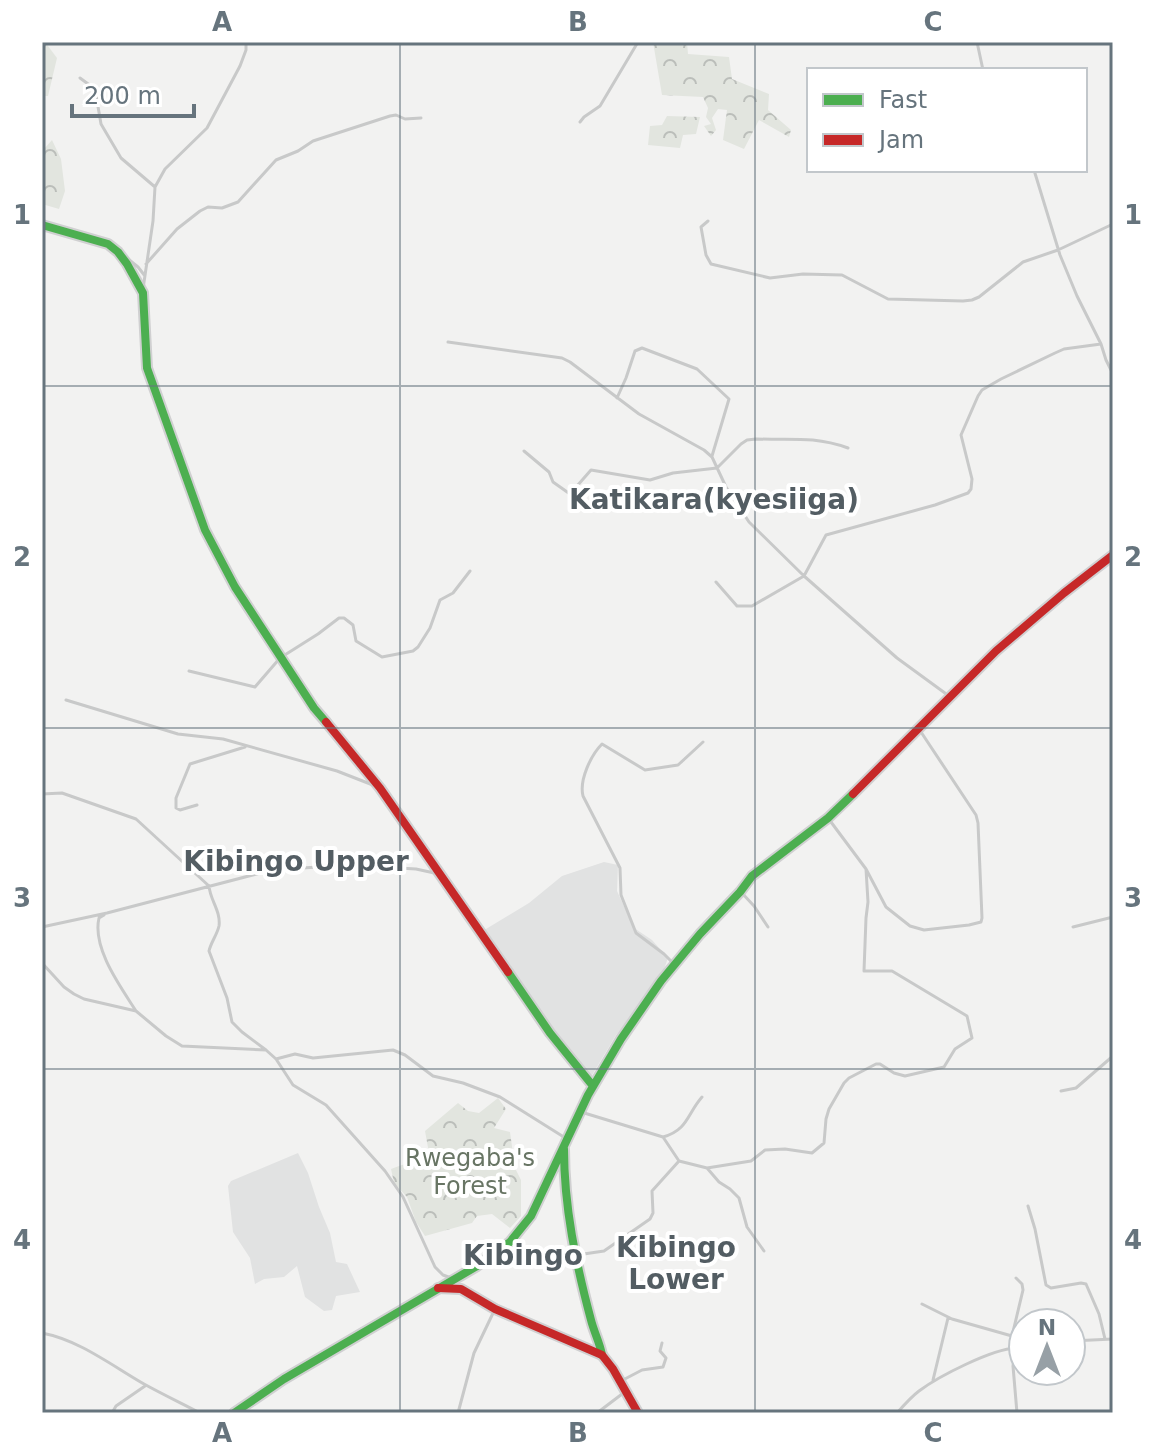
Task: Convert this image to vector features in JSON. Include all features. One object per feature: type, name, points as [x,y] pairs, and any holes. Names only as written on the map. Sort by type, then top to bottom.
[{"type":"street","points":[[246,42],[240,66],[207,128],[165,169],[155,187],[143,293],[147,368],[205,530],[235,587],[314,708],[380,788],[550,1033],[593,1086]]},
{"type":"street","points":[[580,122],[600,106],[638,42]]},
{"type":"street","points":[[977,42],[983,68]]},
{"type":"street","points":[[80,78],[95,89],[100,121],[121,158],[155,187]]},
{"type":"street","points":[[146,264],[177,229],[208,207],[222,208],[238,202],[282,157],[313,141],[390,116],[421,118]]},
{"type":"street","points":[[1035,172],[1058,250],[1113,374]]},
{"type":"street","points":[[708,221],[701,227],[706,255],[711,264],[770,278],[803,274],[842,275],[881,297],[896,300],[974,300],[1023,262],[1058,250],[1113,224]]},
{"type":"street","points":[[42,225],[108,244],[145,276]]},
{"type":"street","points":[[118,252],[143,293]]},
{"type":"street","points":[[448,342],[562,358],[639,414],[704,450],[712,457],[726,487],[749,522],[804,576],[897,658],[950,697]]},
{"type":"street","points":[[716,582],[737,606],[752,606],[804,576],[826,535],[968,493],[972,479],[961,435],[982,390],[1064,349],[1101,344]]},
{"type":"street","points":[[617,398],[638,349],[697,369],[729,399],[712,457]]},
{"type":"street","points":[[524,451],[549,472],[553,482],[568,494],[591,470],[650,480],[673,473],[717,468],[747,440],[811,439],[848,448]]},
{"type":"street","points":[[234,1413],[267,1389],[495,1254],[521,1229],[541,1197],[593,1086],[621,1039],[700,934],[752,876],[828,818],[894,756],[996,651],[1113,555]]},
{"type":"street","points":[[189,671],[255,687],[280,658],[339,618],[353,625],[356,641],[379,656],[413,651],[430,628],[440,600],[453,593],[470,571]]},
{"type":"street","points":[[66,700],[186,736],[223,739],[249,746],[350,775],[380,788]]},
{"type":"street","points":[[828,818],[866,869],[889,911],[914,929],[979,923],[982,920],[976,815],[919,729]]},
{"type":"street","points":[[675,965],[635,931],[621,895],[620,868],[583,796],[581,785],[602,744],[645,770],[678,765],[703,742]]},
{"type":"street","points":[[197,805],[180,810],[176,808],[176,798],[190,764],[249,746]]},
{"type":"street","points":[[42,794],[62,793],[136,819],[209,886],[219,921],[209,951],[235,1025],[276,1059],[293,1085],[326,1105],[385,1171],[403,1197],[435,1267],[443,1275],[455,1279]]},
{"type":"street","points":[[42,927],[266,871],[333,866],[416,869],[441,874]]},
{"type":"street","points":[[663,1137],[679,1161],[707,1168],[751,1161],[765,1150],[816,1152],[826,1139],[829,1109],[849,1078],[876,1064],[905,1076],[941,1068],[956,1047],[972,1038],[964,1013],[892,971],[864,971],[868,902],[866,869]]},
{"type":"street","points":[[740,892],[768,927]]},
{"type":"street","points":[[107,913],[99,918],[97,930],[100,944],[136,1011],[182,1046],[266,1050]]},
{"type":"street","points":[[1073,927],[1113,917]]},
{"type":"street","points":[[42,963],[64,987],[84,999],[136,1011]]},
{"type":"street","points":[[276,1059],[295,1054],[313,1058],[393,1050],[433,1076],[494,1094],[566,1143]]},
{"type":"street","points":[[1061,1091],[1076,1088],[1113,1056]]},
{"type":"street","points":[[581,1112],[663,1137],[682,1127],[702,1097]]},
{"type":"street","points":[[566,1143],[564,1193],[574,1255],[602,1355],[638,1413]]},
{"type":"street","points":[[574,1255],[607,1249],[650,1219],[653,1213],[652,1191],[679,1161]]},
{"type":"street","points":[[707,1168],[739,1198],[747,1227],[764,1251]]},
{"type":"street","points":[[1028,1206],[1037,1234],[1046,1285],[1056,1288],[1086,1284],[1105,1339]]},
{"type":"street","points":[[1016,1278],[1023,1290],[1019,1307]]},
{"type":"street","points":[[455,1279],[461,1289],[495,1309],[602,1355]]},
{"type":"street","points":[[438,1288],[461,1289]]},
{"type":"street","points":[[922,1304],[948,1318],[1007,1335]]},
{"type":"street","points":[[458,1413],[474,1353],[495,1309]]},
{"type":"street","points":[[932,1382],[948,1318]]},
{"type":"street","points":[[42,1333],[73,1343],[200,1413]]},
{"type":"street","points":[[1087,1340],[1113,1339]]},
{"type":"street","points":[[620,1382],[642,1370],[663,1367],[666,1358],[660,1351],[662,1343]]},
{"type":"street","points":[[898,1412],[911,1397],[932,1382],[1007,1348]]},
{"type":"street","points":[[112,1413],[116,1406],[146,1385]]},
{"type":"street","points":[[1015,1387],[1017,1413]]},
{"type":"street","points":[[597,1413],[626,1391]]},
{"type":"shaded area","points":[[604,862],[618,865],[617,891],[634,928],[652,940],[668,958],[660,980],[616,1035],[588,1082],[481,932],[529,903],[562,876]]},
{"type":"shaded area","points":[[298,1153],[330,1233],[336,1262],[347,1264],[360,1292],[336,1296],[332,1310],[324,1311],[305,1297],[297,1266],[284,1277],[264,1279],[255,1284],[250,1258],[233,1232],[228,1186],[231,1181]]},
{"type":"green space","points":[[42,42],[57,58],[48,96],[42,96]]},
{"type":"green space","points":[[653,42],[687,42],[688,54],[729,57],[732,79],[769,94],[768,110],[791,130],[789,137],[759,120],[744,149],[723,140],[727,110],[718,109],[712,118],[716,130],[711,136],[704,126],[711,124],[706,117],[708,108],[703,97],[662,95]]},
{"type":"green space","points":[[667,116],[700,117],[696,134],[683,135],[680,148],[648,145],[650,126],[662,125]]},
{"type":"green space","points":[[52,140],[61,159],[65,191],[59,209],[42,204],[44,149]]},
{"type":"green space","name":"Rwegaba's Forest","points":[[498,1098],[506,1109],[494,1128],[510,1132],[515,1168],[521,1180],[521,1216],[510,1228],[492,1214],[477,1216],[472,1223],[425,1236],[407,1197],[394,1183],[391,1169],[429,1153],[425,1131],[458,1103],[468,1111],[479,1113]]},
{"type":"traffic: fast","points":[[42,225],[108,244],[127,264],[143,293],[147,368],[205,530],[235,587],[326,722]]},
{"type":"traffic: fast","points":[[234,1413],[284,1379],[477,1266],[510,1242],[531,1216],[588,1095],[621,1039],[661,981],[752,876],[828,818],[853,794]]},
{"type":"traffic: fast","points":[[508,972],[550,1033],[593,1086]]},
{"type":"traffic: fast","points":[[564,1149],[572,1235],[602,1355]]},
{"type":"traffic: jam","points":[[853,794],[996,651],[1113,555]]},
{"type":"traffic: jam","points":[[326,722],[380,788],[508,972]]},
{"type":"traffic: jam","points":[[438,1288],[461,1289],[495,1309],[602,1355],[638,1413]]},
{"type":"district","name":"Katikara(kyesiiga)","points":[[714,499]]},
{"type":"district","name":"Kibingo Upper","points":[[296,861]]},
{"type":"district","name":"Kibingo","points":[[523,1255]]},
{"type":"district","name":"Kibingo Lower","points":[[676,1263]]}]
